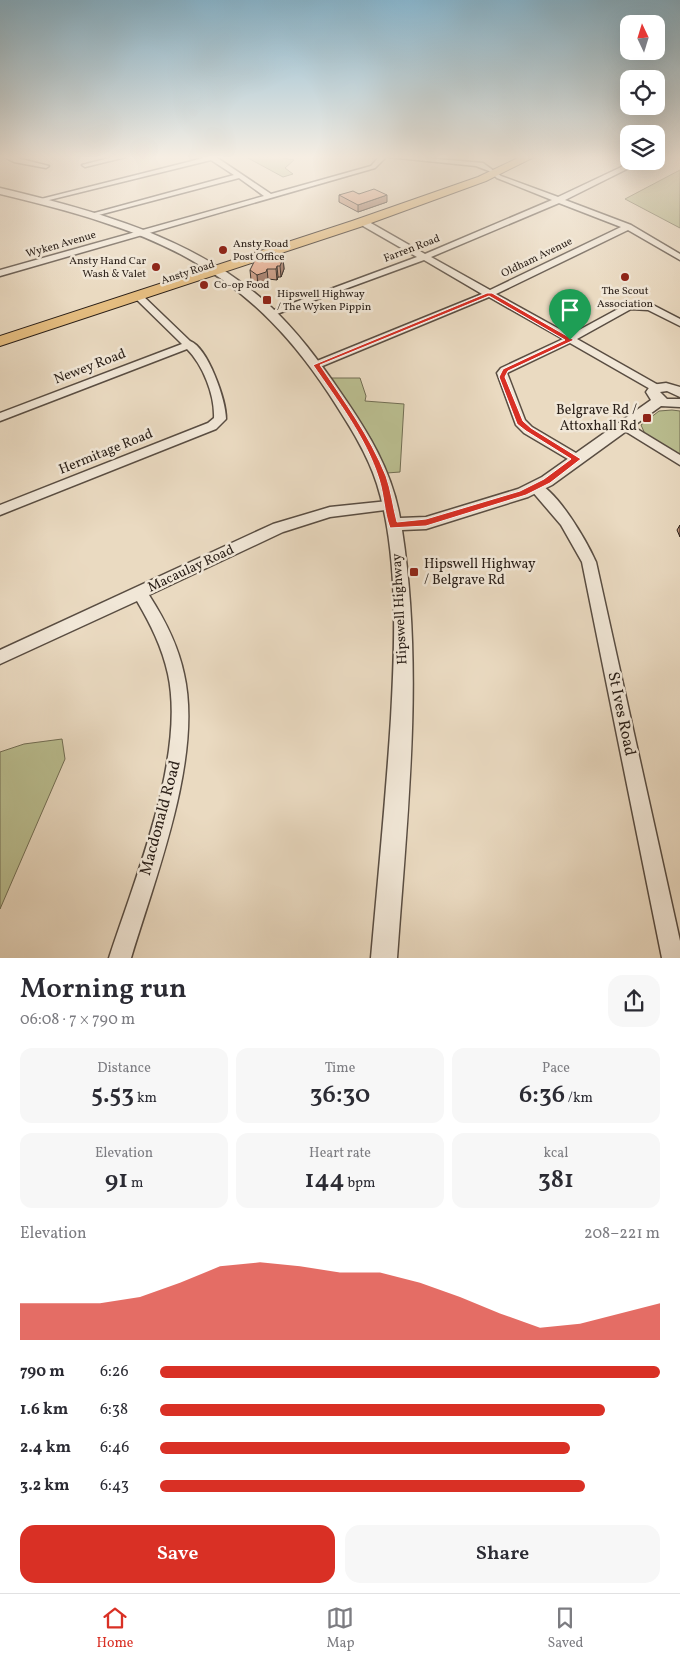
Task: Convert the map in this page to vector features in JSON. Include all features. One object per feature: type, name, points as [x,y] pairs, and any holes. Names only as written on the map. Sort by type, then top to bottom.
[{"type":"highway","name":"Ansty Road","points":[[0,334],[361,221],[415,202]]},
{"type":"highway","name":"Ansty Road","points":[[0,341],[138,296],[213,267]]},
{"type":"street","name":"Hipswell Highway","points":[[47,202],[143,233],[213,267],[271,314],[316,365],[362,434],[383,478],[391,516],[402,595],[404,673],[400,759],[384,958]]},
{"type":"street","points":[[92,215],[142,202]]},
{"type":"street","name":"Wyken Avenue","points":[[0,273],[254,202]]},
{"type":"street","name":"Farren Road","points":[[271,314],[424,257],[555,202]]},
{"type":"street","points":[[563,202],[628,227],[680,257]]},
{"type":"street","points":[[361,221],[570,340],[657,394],[668,404],[679,393]]},
{"type":"street","name":"Oldham Avenue","points":[[316,365],[490,294],[628,227]]},
{"type":"street","points":[[138,296],[190,344]]},
{"type":"street","points":[[577,459],[528,430],[520,422],[502,377],[505,370],[570,340],[629,306],[650,307],[680,322]]},
{"type":"street","name":"Newey Road","points":[[0,417],[190,344]]},
{"type":"street","name":"Hermitage Road","points":[[0,510],[212,426],[220,418],[220,405],[202,359],[190,344]]},
{"type":"street","points":[[391,516],[426,523],[523,493],[577,459],[624,425],[657,394]]},
{"type":"street","points":[[624,425],[680,461]]},
{"type":"street","name":"St Ives Road","points":[[535,487],[557,509],[583,548],[589,562],[673,958]]},
{"type":"street","name":"Macaulay Road","points":[[0,657],[278,528],[330,512],[391,516]]},
{"type":"street","name":"Macdonald Road","points":[[120,958],[170,797],[178,758],[179,692],[170,649],[140,593]]},
{"type":"green space","points":[[630,202],[680,202],[680,228]]},
{"type":"green space","points":[[331,378],[360,378],[366,396],[365,401],[404,404],[400,472],[387,473],[372,440]]},
{"type":"green space","points":[[659,411],[680,411],[680,457],[645,434],[641,425]]},
{"type":"green space","points":[[62,739],[65,759],[0,909],[0,752],[24,744]]},
{"type":"building","points":[[352,202],[368,202],[358,205]]},
{"type":"building","points":[[274,252],[283,258],[280,266],[277,266],[276,269],[267,269],[266,272],[257,275],[250,270],[256,258]]},
{"type":"place","name":"Ansty Road Post Office","points":[[223,250]]},
{"type":"place","name":"Ansty Hand Car Wash & Valet","points":[[156,267]]},
{"type":"place","name":"The Scout Association","points":[[625,277]]},
{"type":"place","name":"Co-op Food","points":[[204,285]]},
{"type":"place","name":"Hipswell Highway / The Wyken Pippin","points":[[267,300]]},
{"type":"place","name":"Belgrave Rd / Attoxhall Rd","points":[[647,418]]},
{"type":"place","name":"Hipswell Highway / Belgrave Rd","points":[[414,572]]},
{"type":"route","points":[[490,294],[570,340],[505,370],[502,373],[502,377],[520,422],[528,430],[577,459],[547,481],[523,493],[426,523],[393,525],[383,478],[374,458],[360,429],[316,365],[490,294]]}]
